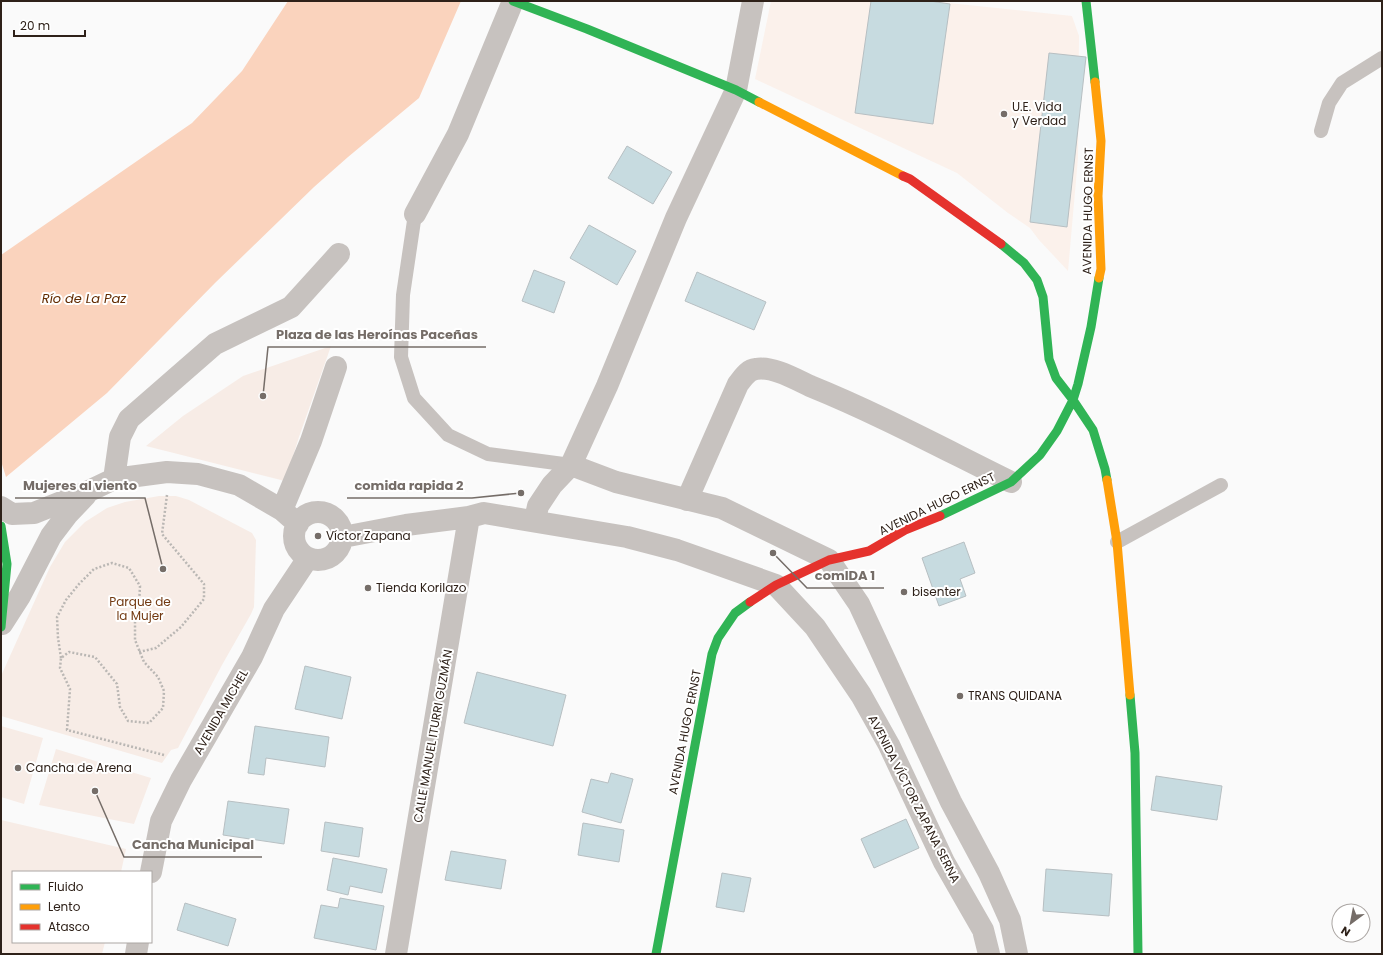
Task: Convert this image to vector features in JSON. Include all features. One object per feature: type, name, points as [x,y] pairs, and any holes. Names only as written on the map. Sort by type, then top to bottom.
[{"type":"street","points":[[415,214],[458,134],[513,1],[587,29],[736,90],[910,179],[1002,245],[1024,263],[1037,280],[1043,297],[1049,359],[1056,378],[1093,430],[1105,469],[1116,542],[1134,752],[1138,954]]},
{"type":"street","points":[[537,513],[552,485],[571,465],[607,386],[676,218],[736,90],[752,1]]},
{"type":"street","name":"AVENIDA HUGO ERNST","points":[[656,954],[712,654],[718,638],[735,613],[776,585],[829,560],[869,551],[905,530],[947,513],[1011,482],[1040,455],[1057,431],[1073,400],[1091,327],[1101,269],[1098,196],[1101,141],[1086,1]]},
{"type":"street","points":[[114,480],[120,437],[130,419],[215,344],[291,307],[339,254]]},
{"type":"street","points":[[1,507],[12,514],[34,513],[114,480],[167,472],[198,474],[239,485],[290,517],[303,518],[310,513],[317,512],[326,513],[333,516],[342,530],[343,537],[337,552],[324,560],[308,558],[296,547],[290,517],[311,441],[336,367]]},
{"type":"street","points":[[687,500],[738,384],[746,373],[755,369],[780,373],[853,403],[1011,482]]},
{"type":"street","points":[[571,465],[616,482],[722,508],[829,560],[859,604],[951,802],[989,873],[1010,920],[1017,954]]},
{"type":"street","points":[[2,626],[20,596],[51,536],[67,515],[89,491]]},
{"type":"street","name":"AVENIDA VÍCTOR ZAPANA SERNA","points":[[343,537],[406,525],[469,517],[484,513],[537,513],[677,550],[776,585],[815,626],[861,695],[890,745],[944,862],[983,930],[989,954]]},
{"type":"street","name":"CALLE MANUEL ITURRI GUZMÁN","points":[[396,954],[469,517]]},
{"type":"street","points":[[1,526],[7,564],[2,626]]},
{"type":"street","name":"AVENIDA MICHEL","points":[[151,871],[161,821],[181,780],[208,736],[252,657],[274,609],[308,558]]},
{"type":"street","points":[[983,930],[1010,920]]},
{"type":"street","points":[[136,954],[138,943]]},
{"type":"lane","points":[[1321,131],[1329,103],[1342,83],[1382,58]]},
{"type":"lane","points":[[415,214],[403,295],[401,357],[414,398],[448,435],[488,454],[571,465]]},
{"type":"lane","points":[[1116,542],[1221,484]]},
{"type":"path","points":[[139,652],[156,648],[171,637],[204,599],[204,584],[162,534],[168,489]]},
{"type":"path","points":[[61,658],[69,652],[95,657],[117,684],[120,707],[128,721],[149,723],[163,708],[164,691],[158,677],[144,662],[135,640],[135,620],[139,604],[140,586],[129,568],[112,563],[94,569],[66,600],[57,617],[61,658],[60,668],[70,689],[67,730],[164,756]]},
{"type":"shaded area","points":[[771,1],[930,1],[1072,16],[1079,36],[1078,158],[1068,271],[1039,240],[1030,228],[1008,213],[957,173],[755,79]]},
{"type":"green space","points":[[331,346],[285,481],[146,446],[183,416],[243,376]]},
{"type":"green space","name":"Parque de la Mujer","points":[[159,496],[176,496],[189,500],[252,533],[256,540],[254,607],[178,748],[171,750],[162,763],[1,716],[1,676],[50,567],[65,542],[85,522],[107,508],[125,502]]},
{"type":"green space","name":"Cancha de Arena","points":[[1,726],[43,738],[24,804],[1,797]]},
{"type":"green space","points":[[56,749],[151,778],[134,824],[39,805]]},
{"type":"green space","points":[[1,820],[126,849],[121,871],[12,871],[12,943],[105,943],[102,954],[1,954]]},
{"type":"water","name":"Río de La Paz","points":[[288,1],[461,1],[419,98],[314,187],[215,283],[107,393],[6,477],[1,461],[1,255],[192,123],[242,71]]},
{"type":"building","points":[[871,1],[930,1],[950,4],[933,124],[855,113]]},
{"type":"building","points":[[1049,53],[1086,57],[1067,227],[1030,222]]},
{"type":"building","points":[[627,146],[672,172],[653,204],[608,178]]},
{"type":"building","points":[[589,225],[636,251],[617,285],[570,258]]},
{"type":"building","points":[[534,270],[565,282],[554,313],[522,301]]},
{"type":"building","points":[[697,272],[766,302],[754,330],[685,301]]},
{"type":"building","points":[[964,542],[975,573],[960,579],[966,596],[939,606],[922,558]]},
{"type":"building","points":[[305,666],[351,677],[342,719],[295,709]]},
{"type":"building","points":[[477,672],[566,695],[553,746],[464,723]]},
{"type":"building","points":[[255,726],[329,737],[325,767],[266,758],[264,775],[248,773]]},
{"type":"building","points":[[611,773],[633,779],[621,823],[582,812],[591,779],[608,783]]},
{"type":"building","points":[[1156,776],[1222,786],[1217,820],[1151,810]]},
{"type":"building","points":[[228,801],[289,809],[284,844],[223,835]]},
{"type":"building","points":[[906,819],[919,848],[874,868],[861,839]]},
{"type":"building","points":[[325,822],[363,828],[359,857],[321,851]]},
{"type":"building","points":[[583,823],[624,830],[619,862],[578,855]]},
{"type":"building","points":[[451,851],[506,860],[501,889],[445,880]]},
{"type":"building","points":[[333,858],[387,869],[382,893],[350,886],[348,895],[327,890]]},
{"type":"building","points":[[1046,869],[1112,874],[1109,916],[1043,911]]},
{"type":"building","points":[[722,873],[751,878],[744,912],[716,907]]},
{"type":"building","points":[[340,898],[384,906],[376,950],[314,938],[321,905],[338,908]]},
{"type":"building","points":[[185,903],[236,919],[228,946],[177,930]]},
{"type":"traffic: fast","points":[[513,1],[587,29],[736,90],[759,102]]},
{"type":"traffic: fast","points":[[1086,1],[1095,82]]},
{"type":"traffic: fast","points":[[1001,244],[1024,263],[1037,280],[1043,297],[1049,359],[1056,378],[1093,430],[1107,480]]},
{"type":"traffic: fast","points":[[940,516],[1011,482],[1040,455],[1057,431],[1073,400],[1078,384],[1091,327],[1099,278]]},
{"type":"traffic: fast","points":[[1,526],[7,564],[1,627]]},
{"type":"traffic: fast","points":[[656,954],[712,654],[718,638],[735,613],[750,602]]},
{"type":"traffic: fast","points":[[1130,695],[1135,753],[1138,954]]},
{"type":"traffic: slow","points":[[1095,82],[1101,141],[1098,196],[1101,269],[1099,278]]},
{"type":"traffic: slow","points":[[759,102],[903,176]]},
{"type":"traffic: slow","points":[[1107,480],[1117,542],[1130,695]]},
{"type":"traffic: jam","points":[[903,176],[910,179],[1001,244]]},
{"type":"traffic: jam","points":[[750,602],[776,585],[829,560],[869,551],[905,530],[940,516]]},
{"type":"place","name":"U.E. Vida y Verdad","points":[[1004,114]]},
{"type":"place","name":"Plaza de las Heroínas Paceñas","points":[[263,396]]},
{"type":"place","name":"comida rapida 2","points":[[521,493]]},
{"type":"place","name":"Víctor Zapana","points":[[318,536]]},
{"type":"place","name":"comIDA 1","points":[[773,553]]},
{"type":"place","name":"Mujeres al viento","points":[[163,569]]},
{"type":"place","name":"Tienda Korilazo","points":[[368,588]]},
{"type":"place","name":"bisenter","points":[[904,592]]},
{"type":"place","name":"TRANS QUIDANA","points":[[960,696]]},
{"type":"place","name":"Cancha de Arena","points":[[18,768]]},
{"type":"place","name":"Cancha Municipal","points":[[95,791]]}]
